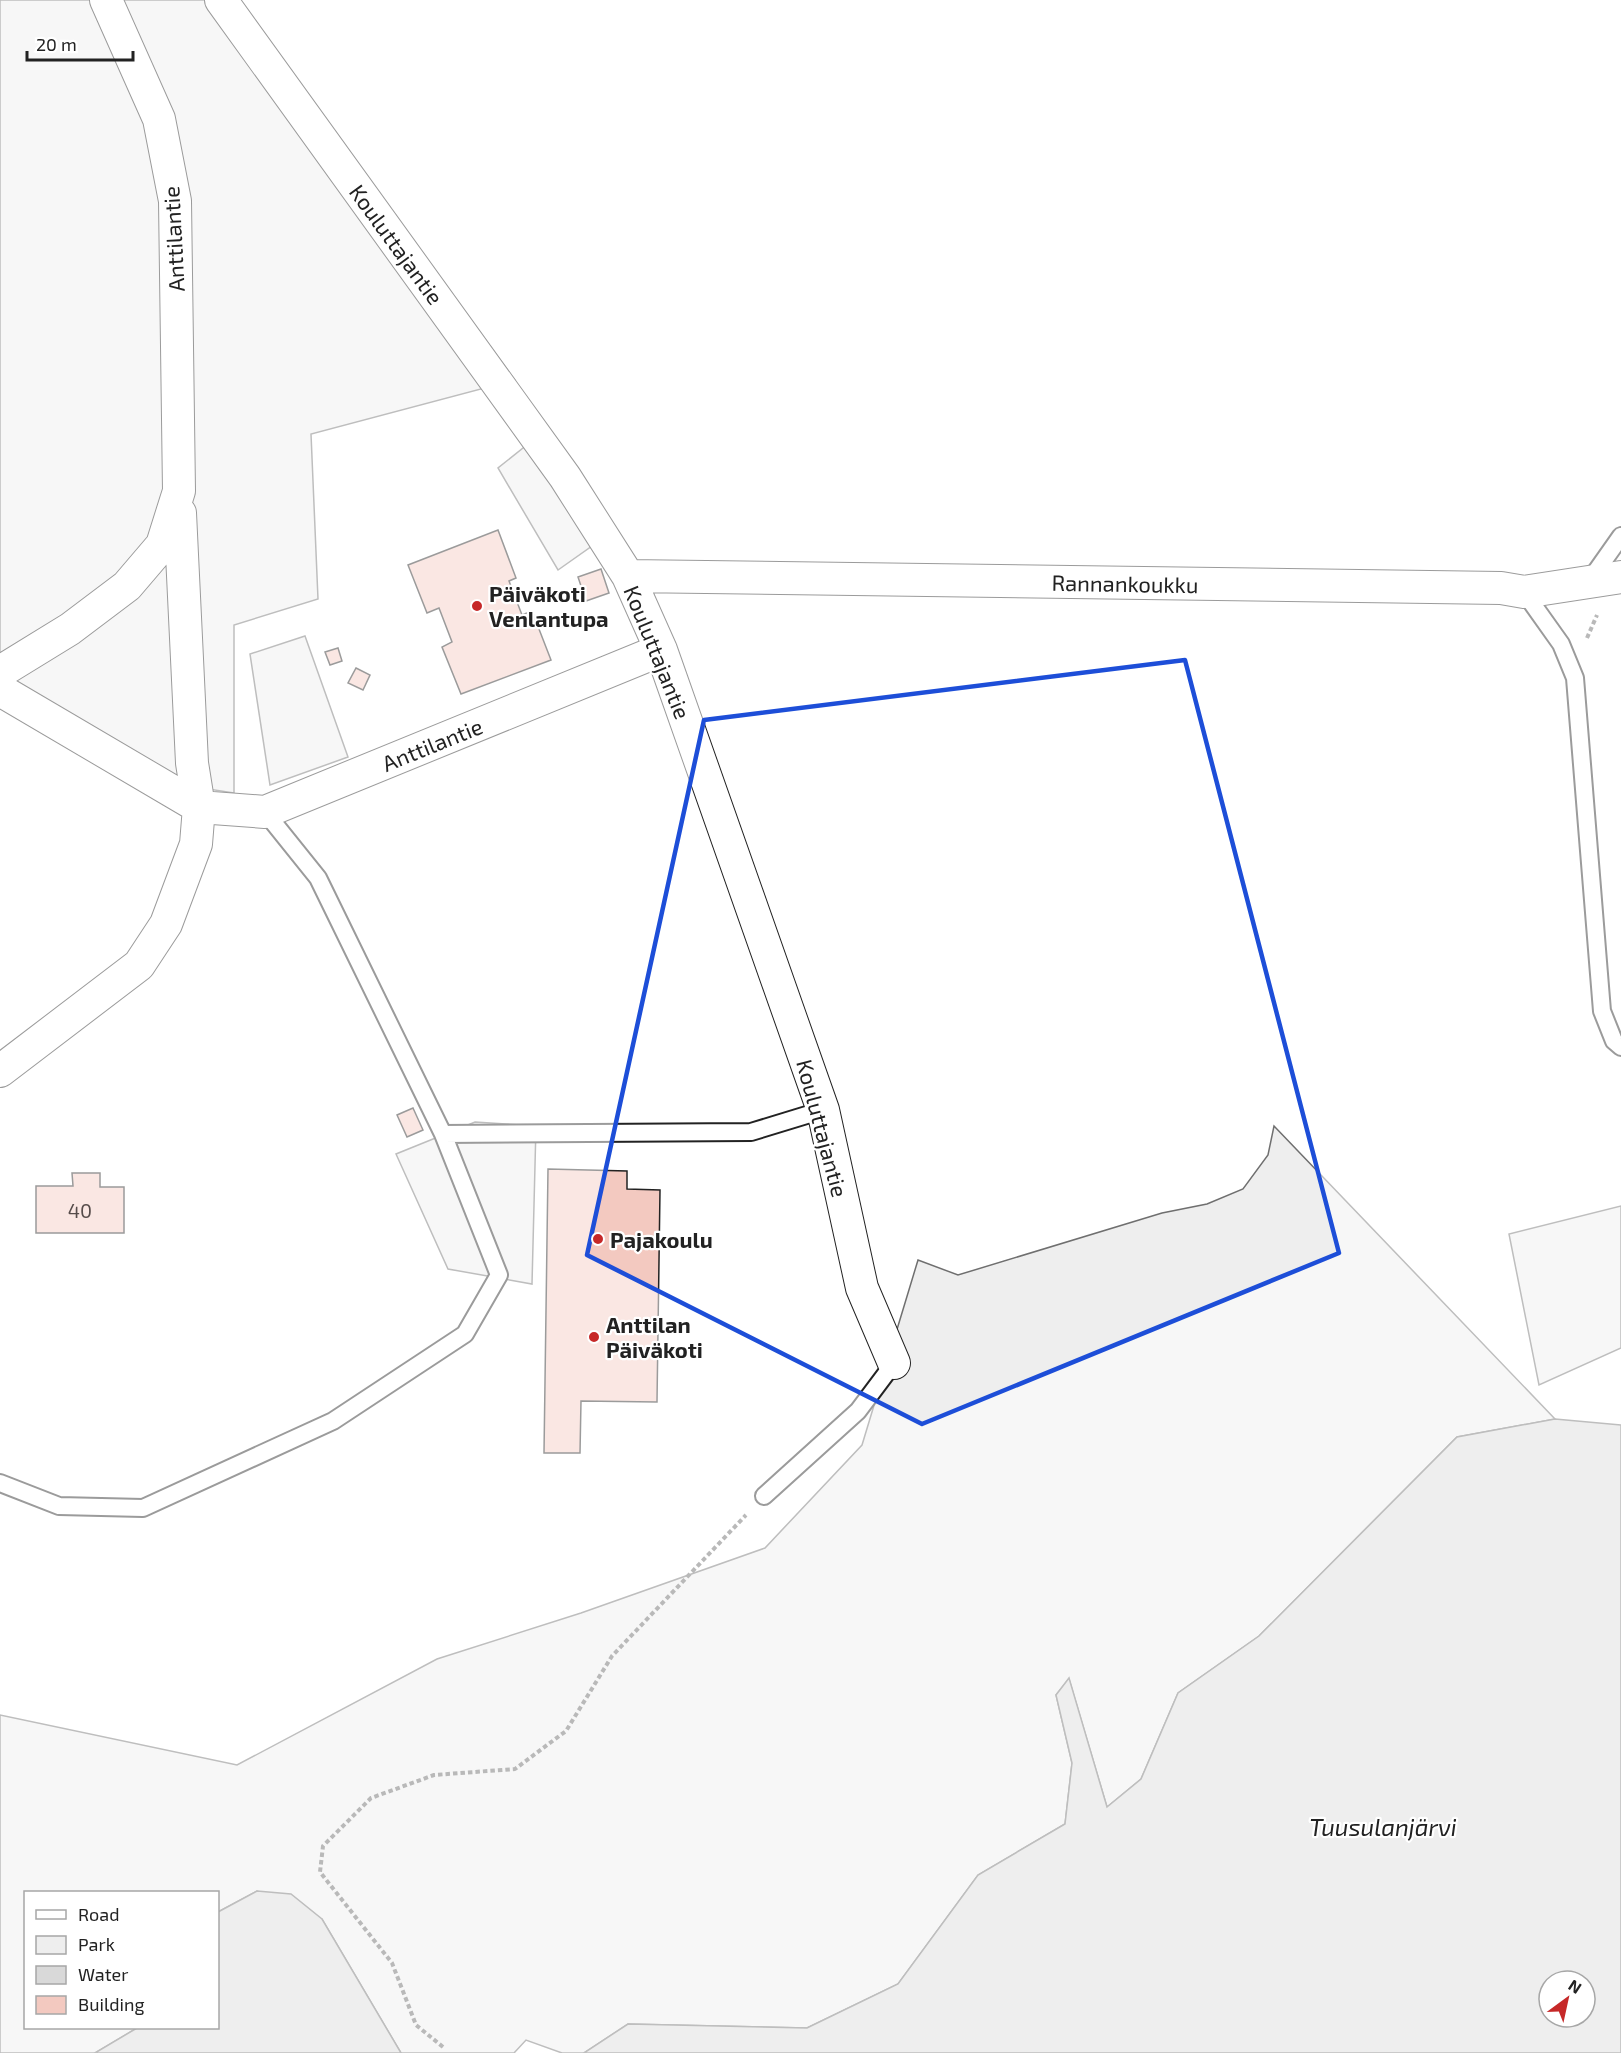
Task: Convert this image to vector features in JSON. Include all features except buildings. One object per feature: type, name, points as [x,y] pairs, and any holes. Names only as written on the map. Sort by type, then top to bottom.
[{"type":"street","name":"Anttilantie","points":[[0,1071],[139,965],[166,924],[196,844],[199,807],[192,763],[179,491],[175,201],[159,119],[106,0]]},
{"type":"street","name":"Kouluttajantie","points":[[221,0],[565,477],[628,576],[661,650],[823,1110],[862,1288],[894,1363]]},
{"type":"street","name":"Anttilantie","points":[[0,672],[70,629],[127,586],[162,545],[179,491]]},
{"type":"street","name":"Rannankoukku","points":[[628,576],[1501,588],[1524,592],[1621,577]]},
{"type":"street","name":"Anttilantie","points":[[0,690],[199,807],[265,812],[661,650]]},
{"type":"lane","points":[[1590,580],[1621,537]]},
{"type":"lane","points":[[1524,592],[1561,644],[1575,678],[1602,1011],[1614,1041],[1621,1047]]},
{"type":"lane","points":[[0,1483],[59,1506],[143,1508],[333,1420],[465,1334],[499,1275],[443,1134],[318,878],[265,812]]},
{"type":"lane","points":[[443,1134],[751,1132],[823,1110]]},
{"type":"lane","points":[[764,1496],[858,1411],[894,1363]]},
{"type":"path","points":[[443,2047],[416,2025],[392,1963],[320,1872],[323,1846],[371,1798],[434,1775],[515,1769],[566,1731],[612,1656],[764,1496]]},
{"type":"highlighted area","points":[[1185,660],[1339,1253],[922,1424],[587,1255],[704,720]]},
{"type":"green space","points":[[0,0],[236,0],[515,380],[311,434],[318,599],[234,625],[234,793],[182,785],[0,681]]},
{"type":"green space","points":[[1274,1126],[1555,1419],[1457,1437],[1259,1636],[1178,1693],[1141,1779],[1107,1807],[1069,1679],[1056,1695],[1072,1763],[1065,1824],[978,1875],[898,1984],[807,2028],[628,2024],[584,2053],[562,2053],[526,2040],[514,2053],[401,2053],[322,1919],[257,1891],[219,1911],[219,1891],[24,1891],[24,2029],[135,2029],[95,2053],[0,2053],[0,1715],[237,1765],[437,1659],[581,1613],[765,1548],[862,1445],[918,1260],[958,1275],[1162,1213],[1207,1204],[1243,1189],[1268,1155]]},
{"type":"green space","points":[[1621,1206],[1621,1348],[1539,1385],[1509,1234]]},
{"type":"shaded area","points":[[533,440],[599,541],[558,570],[498,468]]},
{"type":"shaded area","points":[[305,636],[348,757],[270,785],[250,654]]},
{"type":"shaded area","points":[[475,1122],[536,1126],[532,1284],[448,1269],[396,1154]]},
{"type":"water","name":"Tuusulanjärvi","points":[[1555,1419],[1621,1425],[1621,2053],[584,2053],[628,2024],[807,2028],[898,1984],[978,1875],[1065,1824],[1072,1763],[1056,1695],[1069,1678],[1107,1807],[1141,1779],[1178,1693],[1259,1636],[1457,1437]]},
{"type":"water","points":[[257,1891],[291,1894],[322,1919],[401,2053],[95,2053],[135,2029],[219,2029],[219,1911]]},
{"type":"place","name":"Päiväkoti Venlantupa","points":[[477,606]]},
{"type":"place","name":"Pajakoulu","points":[[598,1239]]},
{"type":"place","name":"Anttilan Päiväkoti","points":[[594,1337]]}]
